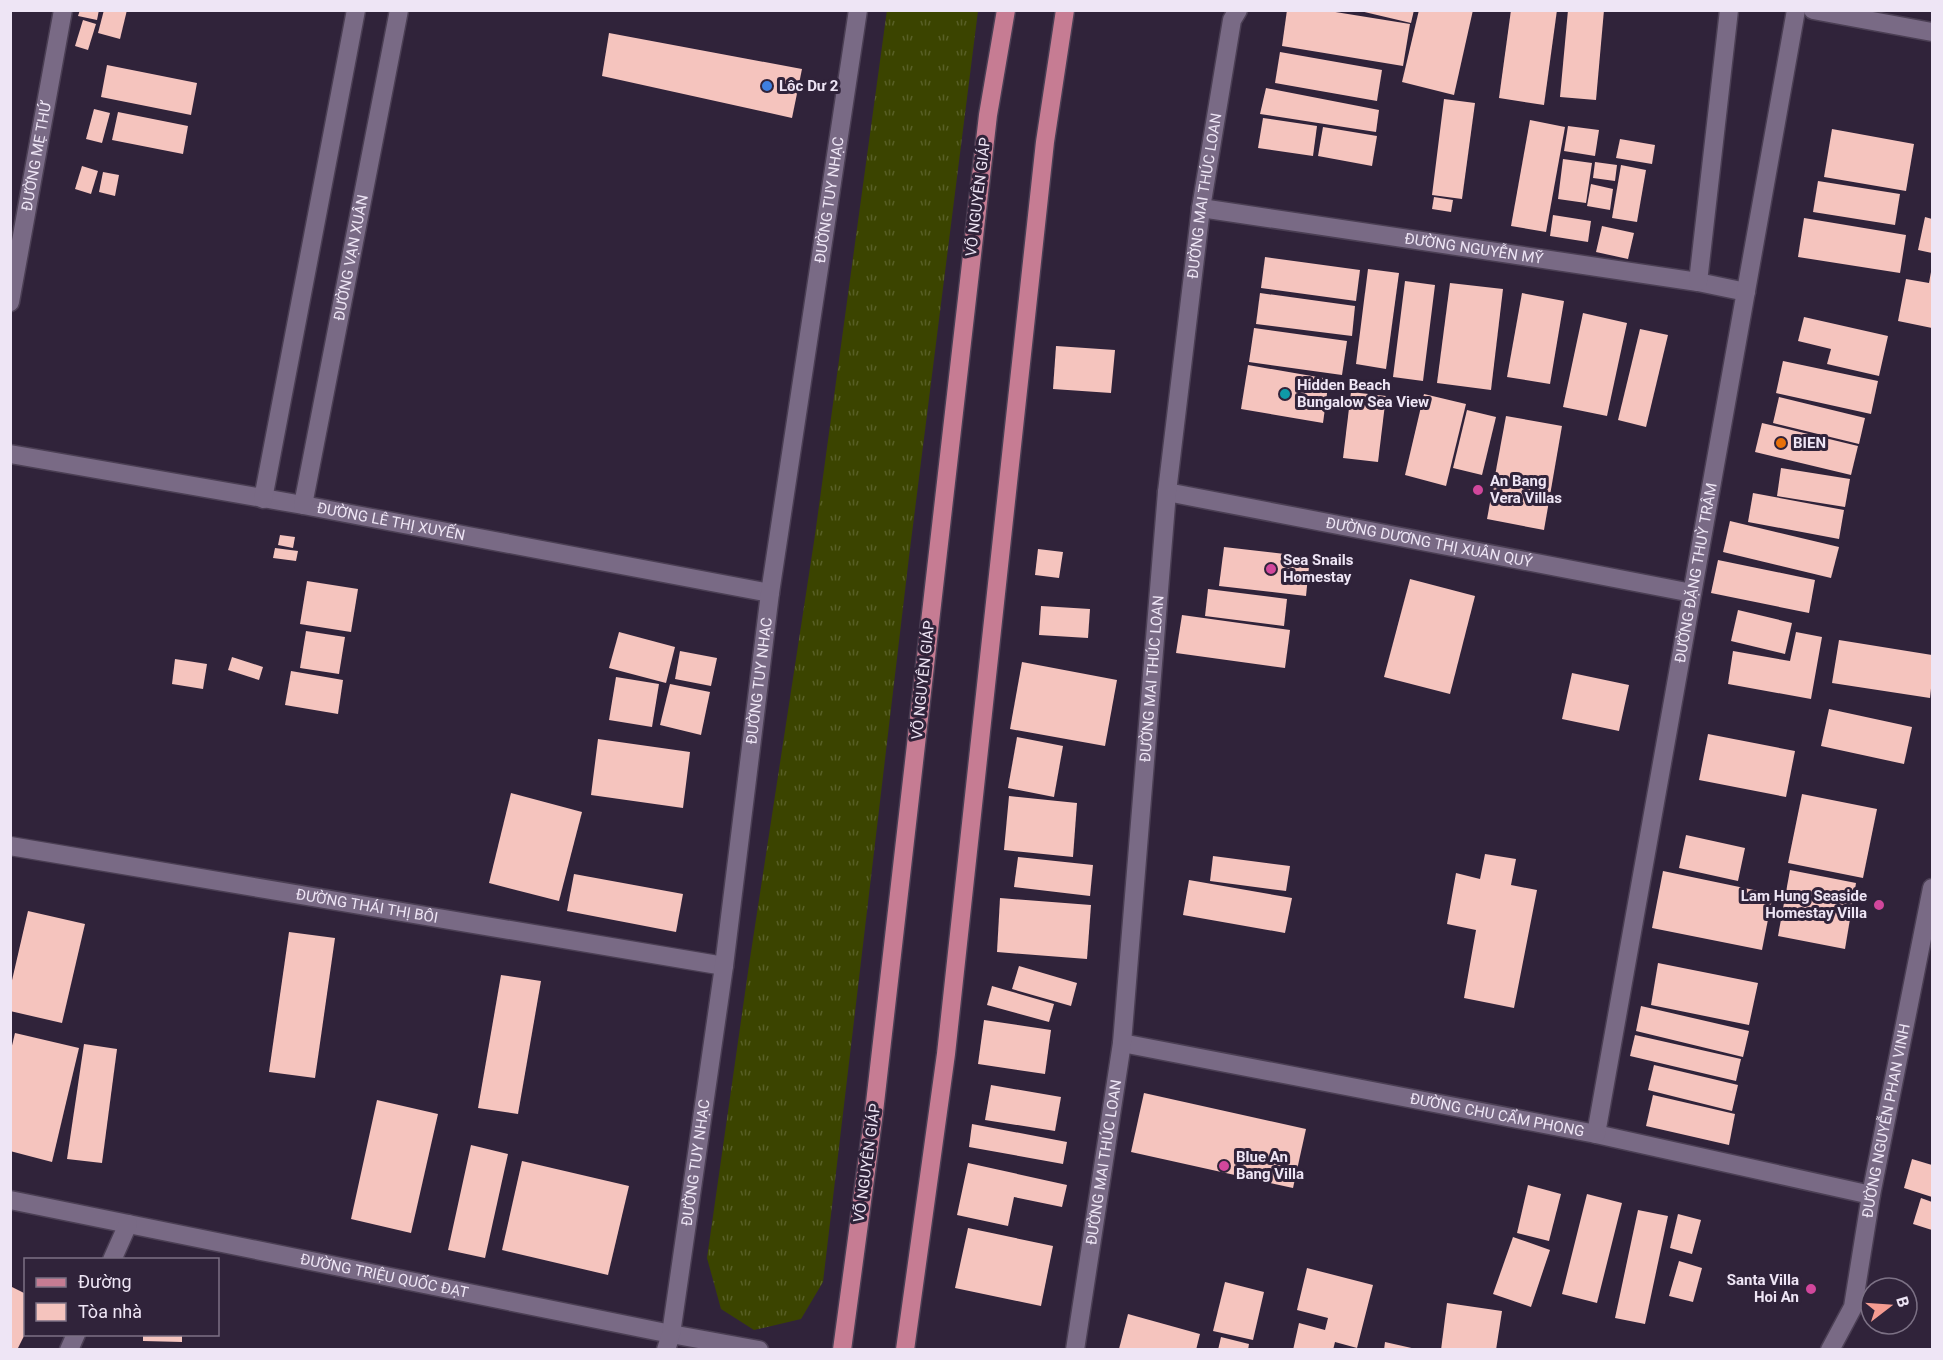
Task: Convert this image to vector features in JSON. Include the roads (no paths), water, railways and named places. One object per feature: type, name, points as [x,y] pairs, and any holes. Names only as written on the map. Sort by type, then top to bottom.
[{"type":"main road","name":"VÕ NGUYÊN GIÁP","points":[[842,1350],[874,1112],[988,115],[1006,10]]},
{"type":"main road","points":[[905,1350],[946,1054],[1045,142],[1065,10]]},
{"type":"street","name":"ĐƯỜNG MẸ THỨ","points":[[10,302],[63,10]]},
{"type":"street","points":[[264,499],[356,10]]},
{"type":"street","name":"ĐƯỜNG VẠN XUÂN","points":[[303,505],[399,10]]},
{"type":"street","name":"ĐƯỜNG TUY NHẠC","points":[[668,1342],[724,966],[770,593],[858,10]]},
{"type":"street","name":"ĐƯỜNG MAI THÚC LOAN","points":[[1075,1350],[1122,1043],[1167,492],[1202,208],[1232,20],[1238,10]]},
{"type":"street","points":[[1698,282],[1729,10]]},
{"type":"street","name":"ĐƯỜNG ĐẶNG THUỲ TRÂM","points":[[1596,1134],[1796,10]]},
{"type":"street","points":[[1813,10],[1932,32]]},
{"type":"street","name":"ĐƯỜNG NGUYỄN MỸ","points":[[1202,208],[1698,282],[1746,292]]},
{"type":"street","name":"ĐƯỜNG LÊ THỊ XUYẾN","points":[[10,454],[303,505],[770,593]]},
{"type":"street","name":"ĐƯỜNG DƯƠNG THỊ XUÂN QUÝ","points":[[1167,492],[1692,593]]},
{"type":"street","name":"ĐƯỜNG THÁI THỊ BÔI","points":[[10,846],[724,966]]},
{"type":"street","name":"ĐƯỜNG NGUYỄN PHAN VINH","points":[[1830,1350],[1853,1307],[1871,1195],[1932,888]]},
{"type":"street","name":"ĐƯỜNG CHU CẨM PHONG","points":[[1122,1043],[1596,1134],[1871,1195]]},
{"type":"street","name":"ĐƯỜNG TRIỆU QUỐC ĐẠT","points":[[10,1200],[668,1342],[759,1350]]},
{"type":"street","points":[[113,1258],[128,1224]]},
{"type":"street","points":[[69,1350],[76,1336]]},
{"type":"place","name":"Lôc Dư 2","points":[[767,86]]},
{"type":"place","name":"Hidden Beach Bungalow Sea View","points":[[1285,394]]},
{"type":"place","name":"BIEN","points":[[1781,443]]},
{"type":"place","name":"An Bang Vera Villas","points":[[1478,490]]},
{"type":"place","name":"Sea Snails Homestay","points":[[1271,569]]},
{"type":"place","name":"Lam Hung Seaside Homestay Villa","points":[[1879,905]]},
{"type":"place","name":"Blue An Bang Villa","points":[[1224,1166]]},
{"type":"place","name":"Santa Villa Hoi An","points":[[1811,1289]]}]
